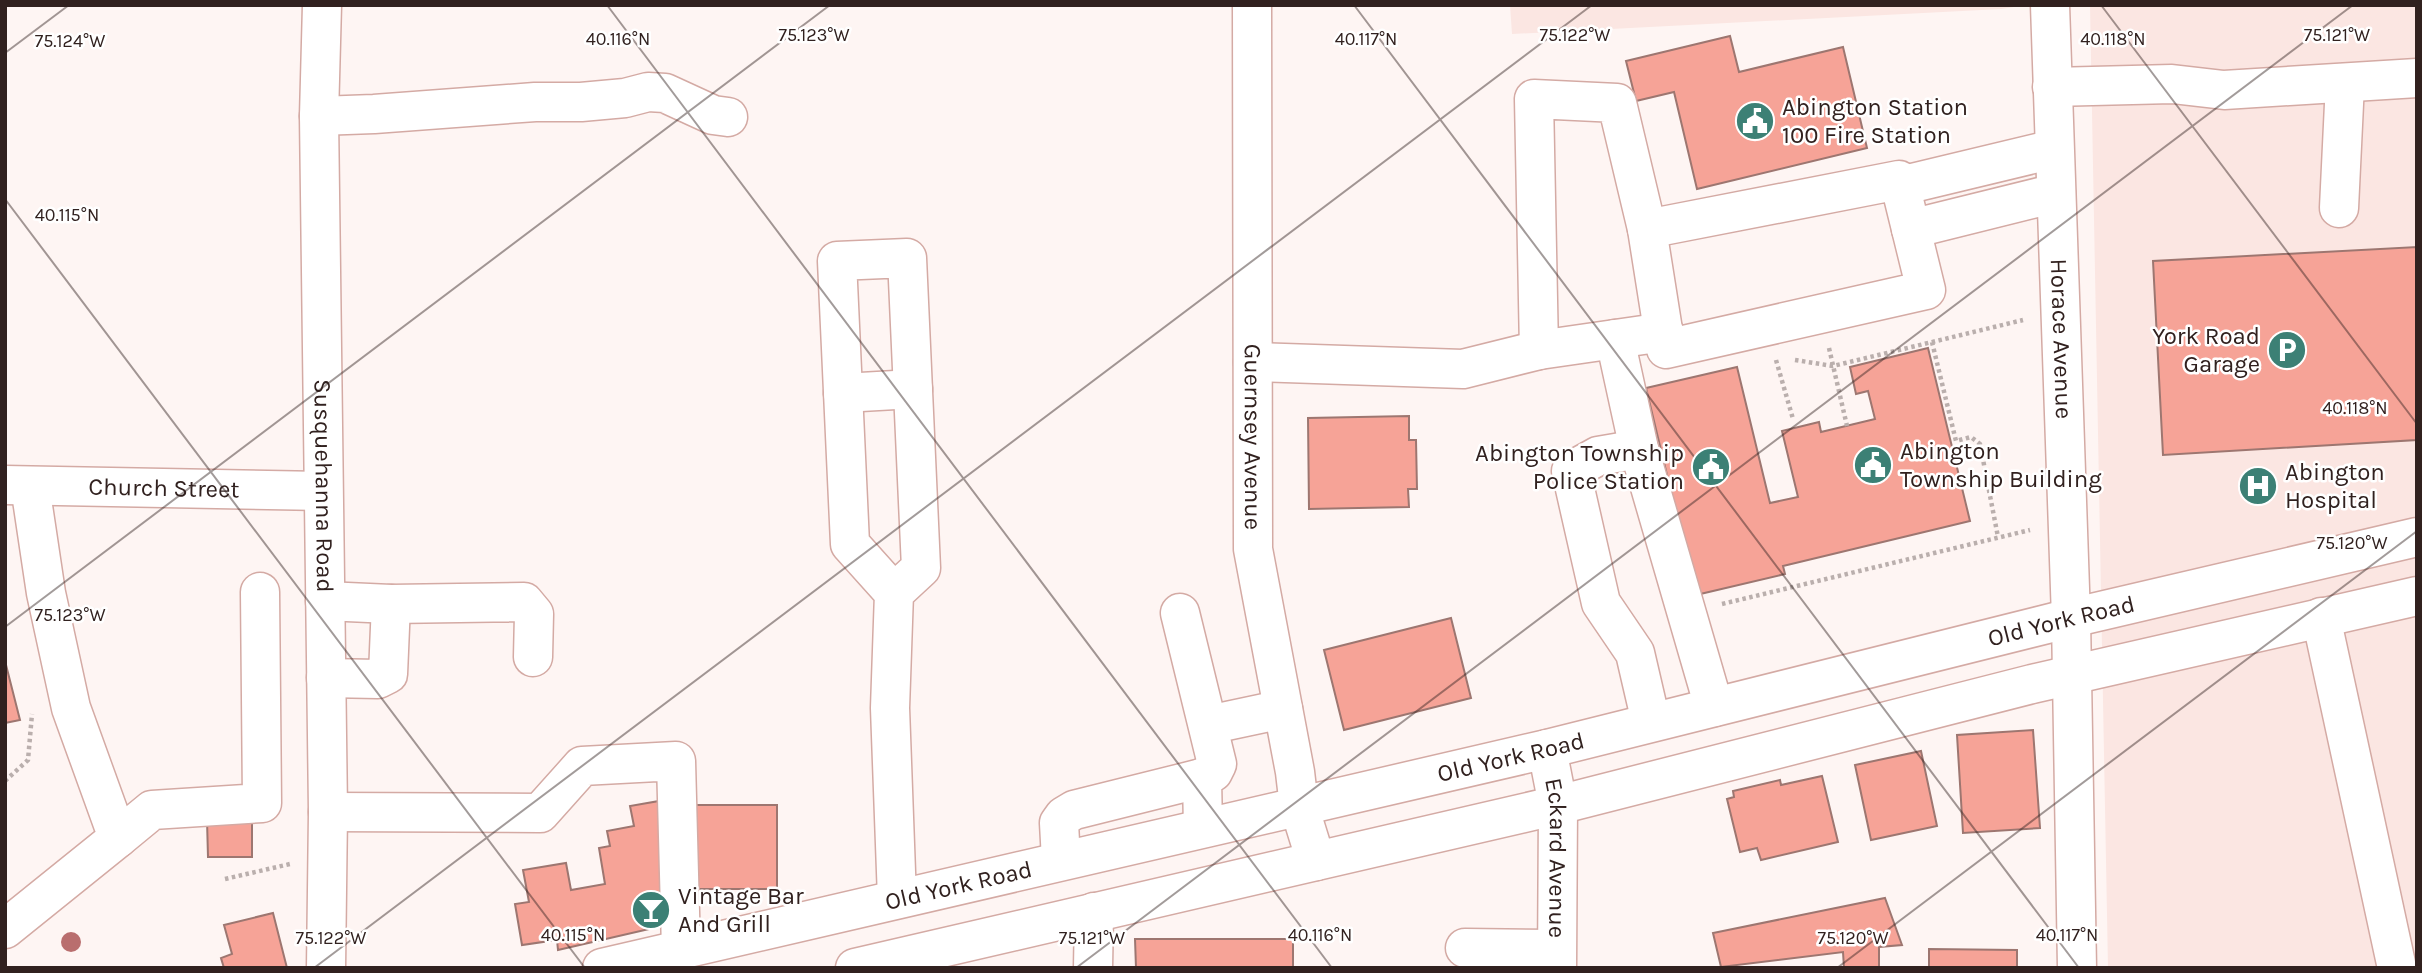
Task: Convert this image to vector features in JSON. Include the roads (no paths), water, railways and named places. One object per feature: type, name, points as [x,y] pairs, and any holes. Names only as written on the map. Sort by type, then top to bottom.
[{"type":"main road","name":"Susquehanna Road","points":[[322,5],[319,116],[328,813],[326,968]]},
{"type":"main road","name":"Guernsey Avenue","points":[[1252,5],[1254,549],[1299,806],[1317,861]]},
{"type":"main road","name":"Horace Avenue","points":[[2050,5],[2071,618],[2077,968]]},
{"type":"main road","points":[[2052,87],[2172,84],[2224,90],[2417,78]]},
{"type":"main road","points":[[2339,208],[2345,83]]},
{"type":"main road","points":[[319,116],[535,102],[581,102],[625,98],[648,92],[665,93],[713,115],[728,117]]},
{"type":"main road","points":[[1539,351],[1534,99],[1617,103],[1647,229],[1666,349],[1926,290],[1899,180],[1647,229]]},
{"type":"main road","points":[[1900,186],[2054,149]]},
{"type":"main road","points":[[1911,229],[2056,193]]},
{"type":"main road","points":[[894,593],[921,568],[907,258],[837,261],[850,544],[894,593],[890,708],[897,899]]},
{"type":"main road","points":[[1253,362],[1463,369],[1539,351],[1664,332]]},
{"type":"main road","points":[[1615,340],[1639,449],[1714,707]]},
{"type":"main road","points":[[843,393],[913,389]]},
{"type":"main road","points":[[1639,449],[1598,456],[1572,471],[1601,603],[1635,653],[1651,722]]},
{"type":"main road","points":[[18,486],[46,593],[71,708],[118,838]]},
{"type":"main road","name":"Church Street","points":[[18,486],[323,491]]},
{"type":"main road","name":"Old York Road","points":[[602,968],[1547,748],[2071,618],[2417,537]]},
{"type":"main road","points":[[5,929],[152,810],[262,803],[260,592]]},
{"type":"main road","points":[[855,968],[1558,805],[2071,674],[2417,596]]},
{"type":"main road","points":[[325,600],[391,604],[524,602],[534,614],[533,657]]},
{"type":"main road","points":[[326,678],[378,679],[388,674],[391,604]]},
{"type":"main road","points":[[1061,860],[1059,823],[1064,816],[1074,810],[1202,778],[1213,772],[1217,764],[1180,612]]},
{"type":"main road","points":[[2321,617],[2403,960]]},
{"type":"main road","points":[[1208,726],[1283,709]]},
{"type":"main road","name":"Eckard Avenue","points":[[1547,748],[1558,805],[1556,958]]},
{"type":"main road","points":[[328,813],[540,813],[582,766],[676,761],[681,949]]},
{"type":"main road","points":[[1202,778],[1203,828]]},
{"type":"main road","points":[[1093,968],[1094,912]]},
{"type":"main road","points":[[1465,948],[1556,958]]},
{"type":"place","name":"Abington Station 100 Fire Station","points":[[1755,121]]},
{"type":"place","name":"York Road Garage","points":[[2287,350]]},
{"type":"place","name":"Abington Township Building","points":[[1873,465]]},
{"type":"place","name":"Abington Township Police Station","points":[[1711,467]]},
{"type":"place","name":"Abington Hospital","points":[[2258,486]]},
{"type":"place","name":"Vintage Bar And Grill","points":[[651,910]]}]
